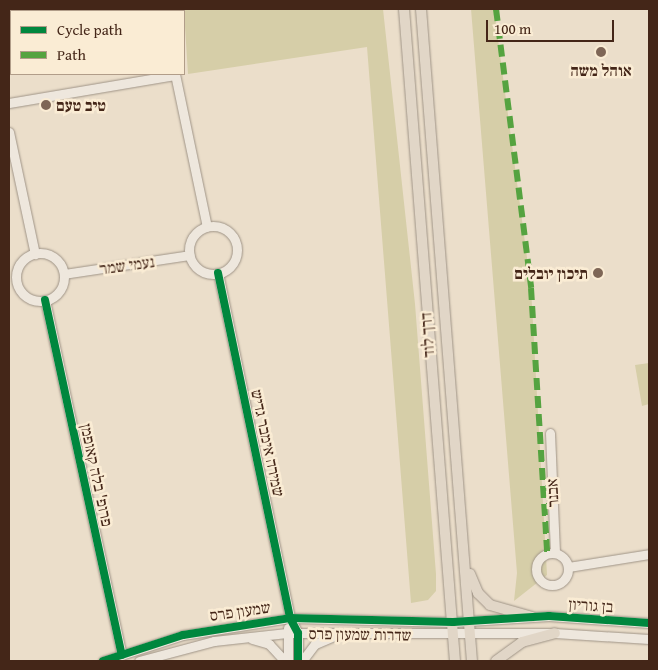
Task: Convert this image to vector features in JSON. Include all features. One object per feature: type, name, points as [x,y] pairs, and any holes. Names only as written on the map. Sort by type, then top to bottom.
[{"type":"main road","name":"דרך לוד","points":[[404,9],[455,661]]},
{"type":"main road","name":"דרך לוד","points":[[421,9],[472,661]]},
{"type":"main road","points":[[465,556],[484,600],[505,612],[532,617]]},
{"type":"main road","points":[[496,661],[522,642],[555,633]]},
{"type":"street","points":[[9,103],[169,75]]},
{"type":"street","points":[[175,75],[208,226]]},
{"type":"street","points":[[9,132],[35,254]]},
{"type":"street","points":[[208,226],[229,232],[236,245],[230,266],[218,273],[198,269],[190,255],[192,238],[208,226]]},
{"type":"street","points":[[35,254],[54,257],[64,274],[62,288],[45,300],[26,296],[13,280],[23,260],[35,254]]},
{"type":"street","name":"נעמי שמר","points":[[64,274],[190,255]]},
{"type":"street","name":"שמירה אימבר גדיש","points":[[218,273],[290,618]]},
{"type":"street","name":"פרופ' בלה קאופמן","points":[[45,300],[122,655]]},
{"type":"street","name":"אבנר","points":[[550,433],[555,553]]},
{"type":"street","points":[[555,553],[568,567],[558,584],[540,579],[539,560],[555,553]]},
{"type":"street","points":[[568,567],[649,554]]},
{"type":"street","name":"שדרות שמעון פרס","points":[[416,622],[453,622],[532,617]]},
{"type":"street","name":"בן גוריון","points":[[532,617],[649,622]]},
{"type":"street","points":[[287,661],[287,633],[290,618]]},
{"type":"street","points":[[290,618],[298,633],[298,661]]},
{"type":"street","name":"שמעון פרס","points":[[103,661],[204,630],[290,618],[416,622]]},
{"type":"street","name":"שדרות שמעון פרס","points":[[139,661],[242,637],[287,633],[454,636],[555,633],[649,640]]},
{"type":"street","points":[[302,661],[316,644],[342,633]]},
{"type":"street","points":[[242,637],[269,644],[287,661]]},
{"type":"shaded area","points":[[172,9],[383,9],[415,304],[436,574],[436,591],[428,600],[411,603],[367,47],[188,74],[185,10]]},
{"type":"shaded area","points":[[471,9],[494,9],[531,288],[547,575],[514,601],[517,573]]},
{"type":"shaded area","points":[[649,363],[649,404],[642,406],[635,365]]},
{"type":"marked path","points":[[496,9],[531,288],[547,553]]},
{"type":"cycle path","points":[[218,273],[290,618],[298,633],[298,661]]},
{"type":"cycle path","points":[[45,300],[122,655]]},
{"type":"cycle path","points":[[103,661],[183,635],[290,618],[453,622],[549,616],[649,623]]},
{"type":"place","name":"אוהל משה","points":[[601,52]]},
{"type":"place","name":"טיב טעם","points":[[46,105]]},
{"type":"place","name":"תיכון יובלים","points":[[598,273]]}]
